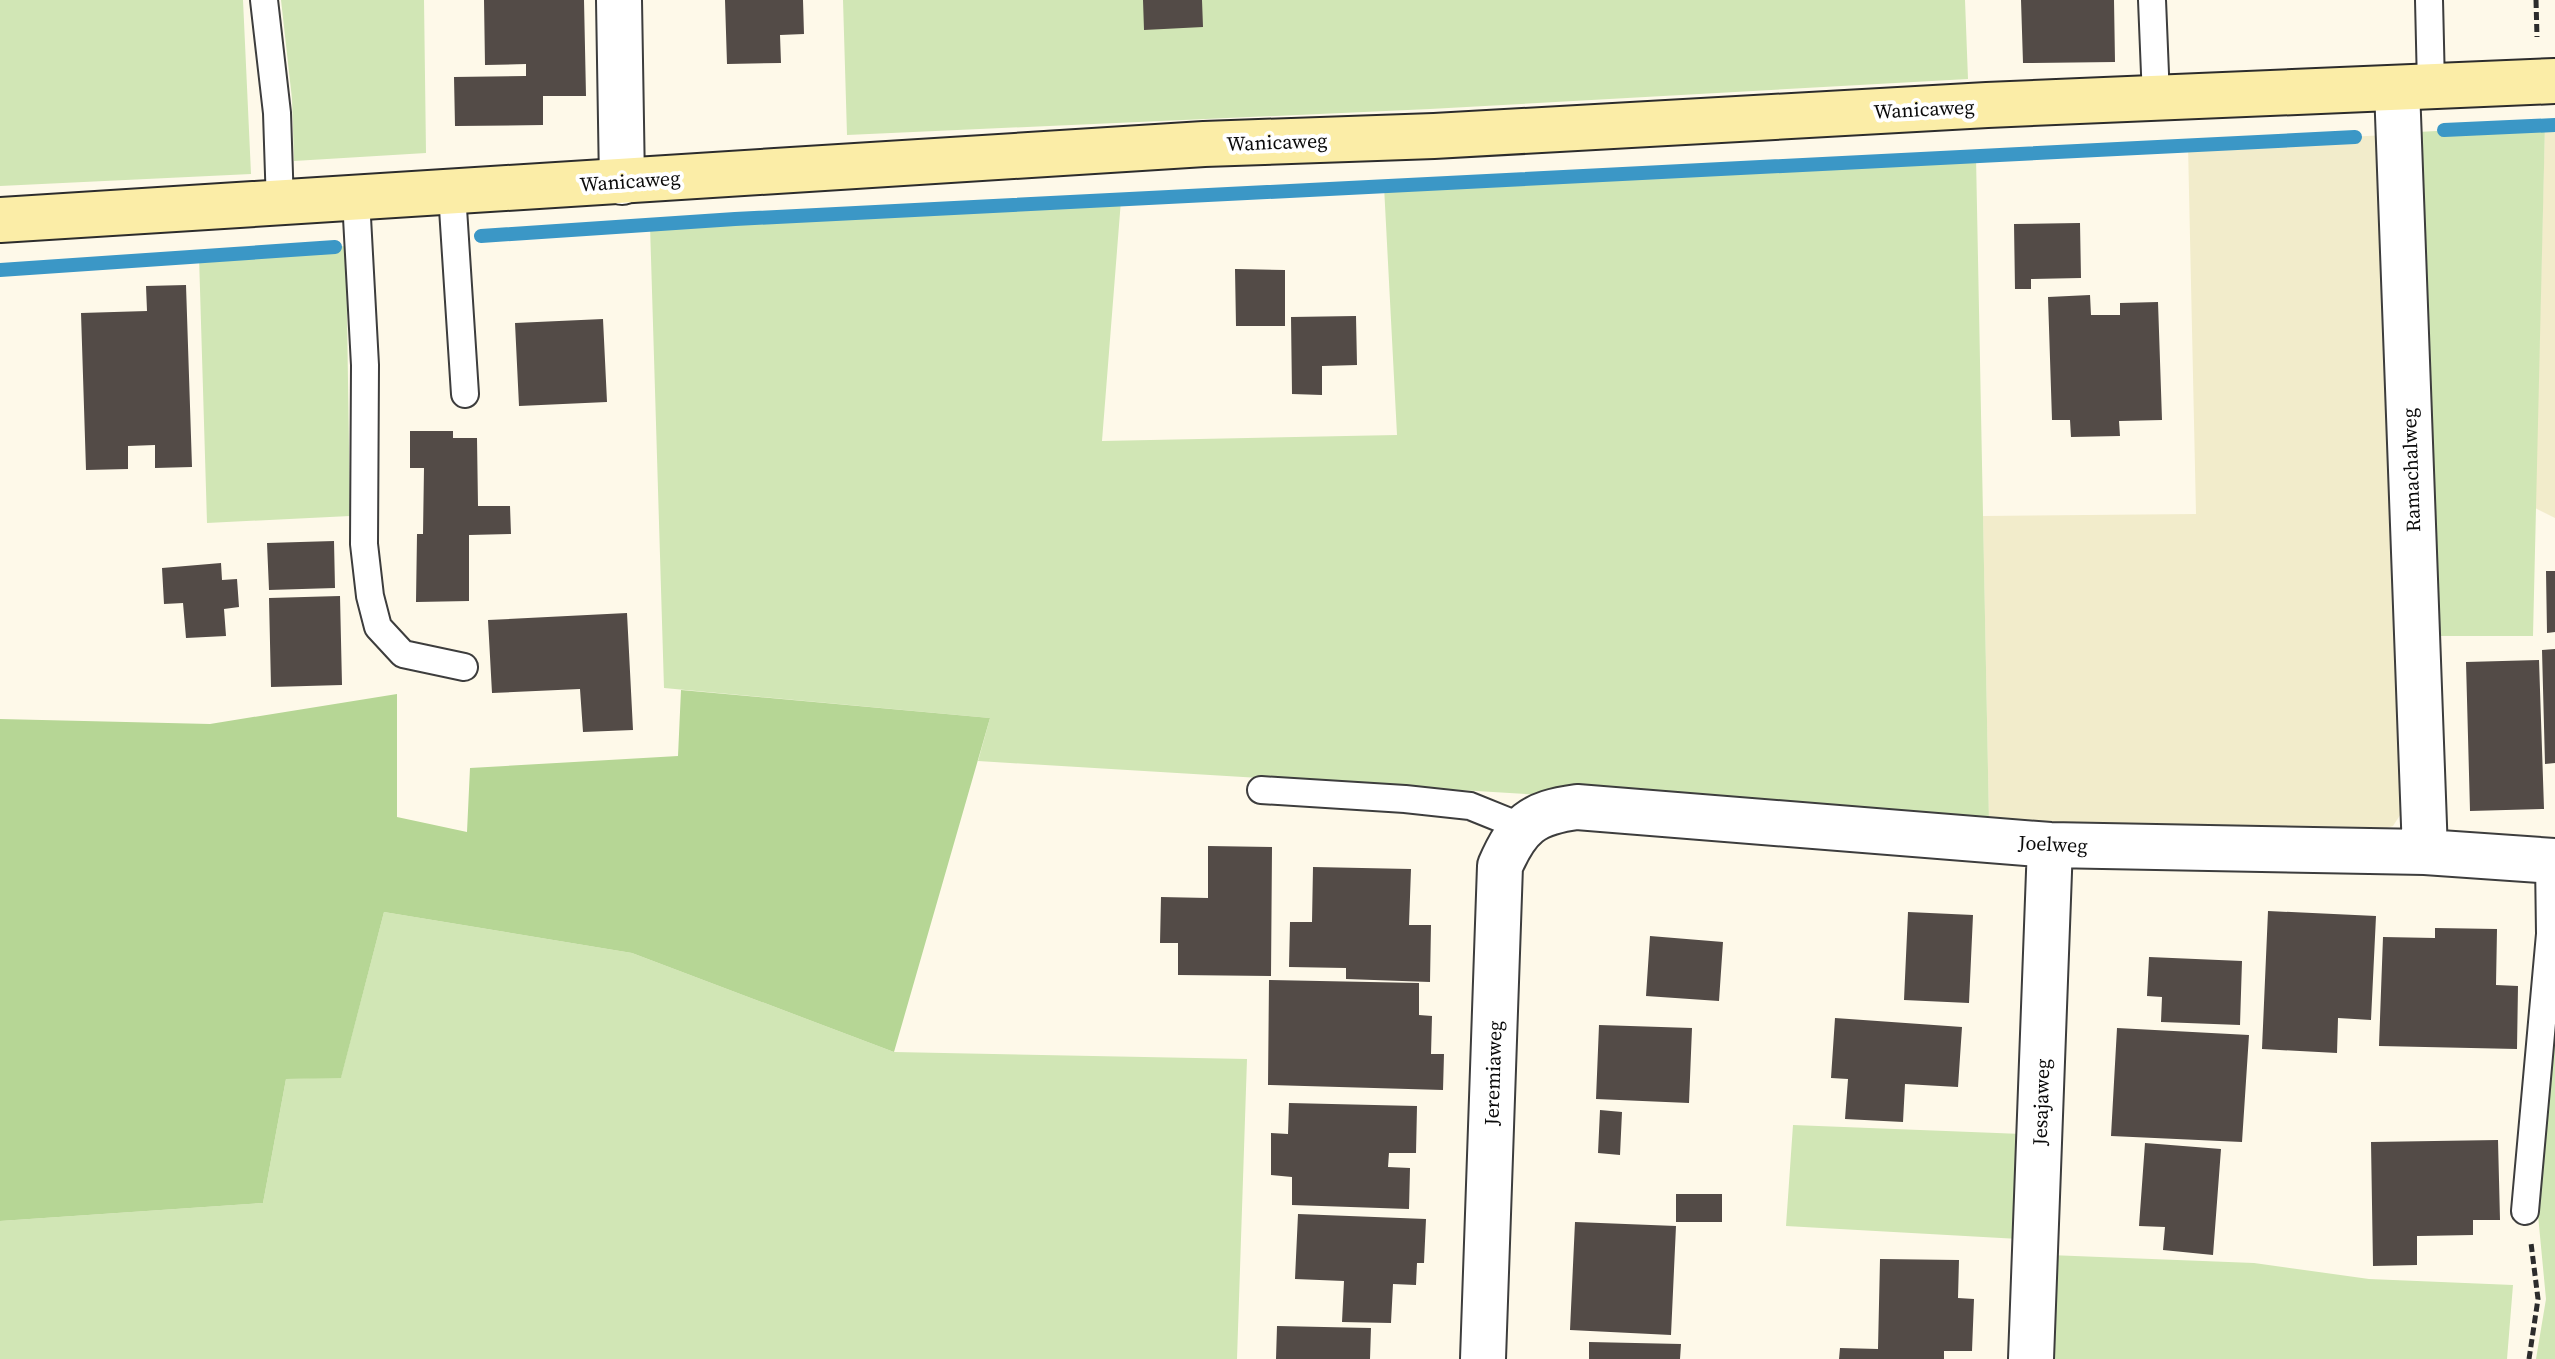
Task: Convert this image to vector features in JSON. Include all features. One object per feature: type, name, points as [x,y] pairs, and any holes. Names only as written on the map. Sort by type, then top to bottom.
[{"type":"street","points":[[619,0],[622,182]]},
{"type":"street","name":"Wanicaweg","points":[[0,220],[280,205],[1204,144],[1434,136],[2156,98],[2555,81]]},
{"type":"street","name":"Ramachalweg","points":[[2414,87],[2425,852]]},
{"type":"street","name":"Joelweg","points":[[1536,819],[1577,807],[2050,845],[2425,852],[2552,861]]},
{"type":"street","name":"Jeremiaweg","points":[[1483,1359],[1500,866],[1510,845],[1536,819]]},
{"type":"street","name":"Jesajaweg","points":[[2031,1359],[2050,845]]},
{"type":"lane","points":[[264,0],[277,113],[280,205]]},
{"type":"lane","points":[[2152,0],[2156,98]]},
{"type":"lane","name":"Ramachalweg","points":[[2414,87],[2429,0]]},
{"type":"lane","points":[[452,193],[465,394]]},
{"type":"lane","points":[[356,199],[365,365],[364,544],[370,596],[378,627],[403,654],[464,667]]},
{"type":"lane","points":[[1261,790],[1405,799],[1470,806],[1536,819]]},
{"type":"lane","points":[[2525,1211],[2550,934],[2552,861]]},
{"type":"path","points":[[2525,1211],[2538,1299],[2529,1359]]},
{"type":"shaded area","points":[[2545,125],[2555,125],[2555,518],[2535,508]]},
{"type":"shaded area","points":[[2387,135],[2406,806],[2393,826],[2371,833],[1989,822],[1983,516],[2196,514],[2188,145]]},
{"type":"green space","points":[[0,0],[243,0],[251,174],[0,186]]},
{"type":"green space","points":[[281,0],[424,0],[426,153],[294,161],[292,99]]},
{"type":"green space","points":[[843,0],[1965,0],[1968,79],[1430,109],[847,135]]},
{"type":"green space","points":[[2545,125],[2533,636],[2434,636],[2418,132]]},
{"type":"green space","points":[[1976,156],[1989,822],[978,761],[990,718],[664,688],[650,225],[1121,200],[1102,441],[1397,435],[1384,186]]},
{"type":"green space","points":[[346,246],[350,516],[207,523],[199,256]]},
{"type":"green space","points":[[681,690],[990,718],[894,1052],[632,953],[384,912],[341,1078],[286,1079],[263,1203],[0,1221],[0,719],[210,724],[397,694],[397,817],[467,832],[470,768],[678,756]]},
{"type":"green space","points":[[384,912],[632,953],[894,1052],[1247,1059],[1237,1359],[0,1359],[0,1221],[263,1203],[286,1079],[341,1077]]},
{"type":"green space","points":[[2555,948],[2555,1359],[2536,1359],[2546,1299],[2538,1215]]},
{"type":"green space","points":[[1793,1125],[2022,1134],[2019,1239],[1786,1226]]},
{"type":"green space","points":[[2049,1255],[2254,1263],[2369,1279],[2513,1285],[2507,1359],[2045,1359]]},
{"type":"building","points":[[484,0],[584,0],[586,96],[543,96],[543,125],[455,126],[454,77],[526,76],[526,64],[485,65]]},
{"type":"building","points":[[725,0],[803,0],[804,34],[780,35],[781,63],[727,64]]},
{"type":"building","points":[[1143,0],[1202,0],[1203,27],[1144,30]]},
{"type":"building","points":[[2021,0],[2114,0],[2115,62],[2023,63]]},
{"type":"building","points":[[2080,223],[2081,278],[2031,279],[2031,289],[2015,289],[2014,224]]},
{"type":"building","points":[[1235,269],[1285,270],[1285,326],[1236,326]]},
{"type":"building","points":[[186,285],[192,467],[155,468],[155,445],[128,446],[128,469],[86,470],[81,313],[147,311],[146,286]]},
{"type":"building","points":[[2090,295],[2091,315],[2120,315],[2120,303],[2158,302],[2162,420],[2119,421],[2120,436],[2071,437],[2070,420],[2052,420],[2048,297]]},
{"type":"building","points":[[1356,316],[1357,365],[1322,366],[1322,395],[1292,394],[1291,317]]},
{"type":"building","points":[[603,319],[607,402],[519,406],[515,323]]},
{"type":"building","points":[[410,431],[453,431],[453,438],[477,438],[478,506],[510,506],[511,534],[469,535],[469,601],[416,602],[417,534],[423,534],[424,468],[410,468]]},
{"type":"building","points":[[334,541],[335,588],[269,590],[267,543]]},
{"type":"building","points":[[221,563],[222,580],[237,579],[239,607],[224,609],[226,636],[186,638],[183,603],[164,604],[162,568]]},
{"type":"building","points":[[2546,571],[2555,571],[2555,632],[2547,633]]},
{"type":"building","points":[[340,596],[342,685],[271,687],[269,598]]},
{"type":"building","points":[[627,613],[633,730],[583,732],[580,689],[492,693],[488,620]]},
{"type":"building","points":[[2555,649],[2555,763],[2545,764],[2542,650]]},
{"type":"building","points":[[2539,660],[2544,809],[2470,811],[2466,662]]},
{"type":"building","points":[[1208,846],[1272,847],[1271,976],[1178,975],[1178,943],[1160,943],[1161,897],[1208,898]]},
{"type":"building","points":[[1313,867],[1411,869],[1409,925],[1431,925],[1430,982],[1346,979],[1346,968],[1289,967],[1290,922],[1312,922]]},
{"type":"building","points":[[2268,911],[2376,916],[2371,1020],[2338,1018],[2337,1053],[2262,1049]]},
{"type":"building","points":[[1908,912],[1973,915],[1969,1003],[1904,1000]]},
{"type":"building","points":[[2435,928],[2497,929],[2496,985],[2518,986],[2517,1049],[2379,1046],[2383,937],[2435,938]]},
{"type":"building","points":[[1650,936],[1723,942],[1719,1001],[1646,996]]},
{"type":"building","points":[[2149,957],[2242,961],[2240,1025],[2161,1022],[2162,997],[2147,996]]},
{"type":"building","points":[[1269,980],[1419,983],[1419,1015],[1432,1016],[1431,1054],[1444,1054],[1443,1090],[1268,1085]]},
{"type":"building","points":[[1835,1018],[1962,1027],[1958,1087],[1905,1084],[1903,1122],[1845,1119],[1848,1079],[1831,1078]]},
{"type":"building","points":[[1599,1025],[1692,1028],[1689,1103],[1596,1099]]},
{"type":"building","points":[[2117,1028],[2249,1035],[2242,1142],[2111,1136]]},
{"type":"building","points":[[1289,1103],[1417,1106],[1416,1153],[1389,1153],[1388,1167],[1410,1168],[1409,1209],[1292,1205],[1292,1177],[1271,1175],[1271,1133],[1288,1134]]},
{"type":"building","points":[[1600,1110],[1622,1112],[1620,1155],[1598,1153]]},
{"type":"building","points":[[2498,1140],[2500,1220],[2473,1220],[2473,1235],[2417,1236],[2417,1265],[2373,1266],[2371,1142]]},
{"type":"building","points":[[2145,1143],[2221,1149],[2213,1255],[2163,1250],[2165,1227],[2139,1226]]},
{"type":"building","points":[[1676,1194],[1722,1194],[1722,1222],[1676,1222]]},
{"type":"building","points":[[1298,1214],[1426,1219],[1424,1263],[1417,1263],[1416,1285],[1393,1284],[1391,1323],[1342,1322],[1344,1281],[1295,1279]]},
{"type":"building","points":[[1575,1222],[1676,1226],[1671,1335],[1570,1330]]},
{"type":"building","points":[[1880,1259],[1959,1260],[1958,1298],[1974,1299],[1972,1351],[1944,1351],[1944,1359],[1839,1359],[1840,1348],[1878,1349]]},
{"type":"building","points":[[1277,1326],[1371,1328],[1370,1359],[1276,1359]]},
{"type":"building","points":[[1589,1342],[1681,1344],[1680,1359],[1589,1359]]},
{"type":"waterway","points":[[2444,130],[2555,125]]},
{"type":"waterway","points":[[481,236],[735,219],[2355,137]]},
{"type":"waterway","points":[[0,270],[335,247]]}]
